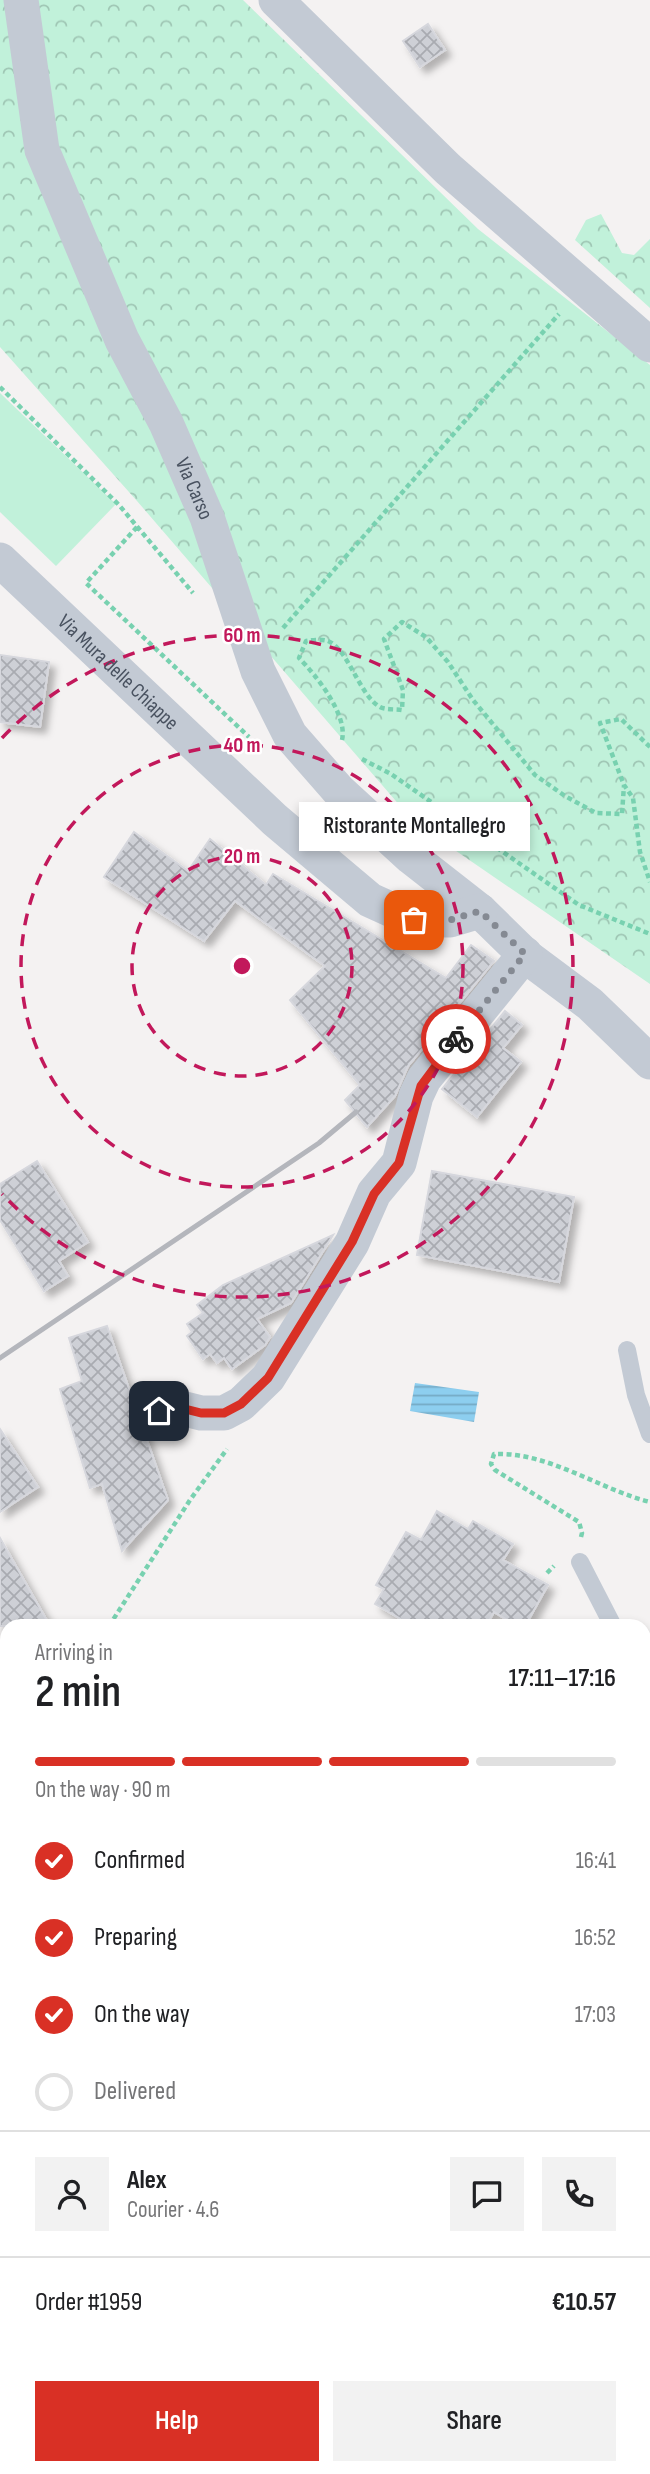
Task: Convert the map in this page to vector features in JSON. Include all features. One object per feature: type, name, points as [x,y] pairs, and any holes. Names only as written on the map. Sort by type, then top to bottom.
[{"type":"street","name":"Via Carso","points":[[20,0],[41,150],[122,340],[166,423],[207,517],[254,660],[274,741],[339,792],[411,857],[480,911],[525,954],[590,1004],[650,1062]]},
{"type":"street","points":[[276,0],[448,169],[650,345]]},
{"type":"street","name":"Via Mura delle Chiappe","points":[[0,560],[275,820],[370,900],[414,920],[450,920],[480,911]]},
{"type":"street","points":[[159,1411],[177,1407],[201,1413],[224,1413],[241,1404],[268,1378],[352,1242],[374,1194],[399,1163],[416,1096],[424,1079],[525,954]]},
{"type":"lane","points":[[627,1350],[636,1395],[650,1434]]},
{"type":"lane","points":[[580,1553],[610,1619]]},
{"type":"path","points":[[254,660],[583,286]]},
{"type":"path","points":[[0,387],[119,505],[137,527],[86,583],[274,741],[339,751],[344,731],[331,700],[299,658],[306,640],[332,642],[365,691],[380,707],[402,710],[403,690],[384,639],[402,622],[426,638],[448,662],[473,700],[535,775],[596,813],[622,814],[624,785]]},
{"type":"path","points":[[650,747],[621,719],[600,723],[624,785],[634,798],[640,852],[650,881]]},
{"type":"path","points":[[359,757],[391,774],[579,905],[650,934]]},
{"type":"path","points":[[580,1553],[582,1534],[579,1522],[495,1470],[491,1464],[494,1454],[509,1454],[557,1465],[623,1495],[650,1502]]},
{"type":"path","points":[[547,1573],[557,1562]]},
{"type":"green space","points":[[0,0],[243,0],[478,229],[650,365],[650,984],[414,822],[0,347]]},
{"type":"green space","points":[[601,214],[622,253],[634,255],[650,239],[650,308],[575,240],[586,220]]},
{"type":"green space","points":[[0,393],[116,504],[56,566],[0,512]]},
{"type":"water","points":[[415,1383],[479,1392],[474,1422],[410,1411]]},
{"type":"building","points":[[428,24],[445,50],[420,67],[403,41]]},
{"type":"building","points":[[0,655],[49,662],[40,727],[0,722]]},
{"type":"building","points":[[134,832],[188,871],[210,839],[266,885],[273,874],[446,978],[471,945],[494,961],[408,1066],[395,1096],[367,1127],[345,1100],[360,1085],[290,1000],[325,966],[235,901],[204,941],[104,877]]},
{"type":"building","points":[[505,1011],[522,1025],[503,1048],[521,1062],[477,1117],[442,1089]]},
{"type":"building","points":[[37,1161],[88,1242],[59,1261],[68,1276],[44,1291],[0,1220],[0,1184]]},
{"type":"building","points":[[432,1171],[574,1197],[559,1282],[417,1255]]},
{"type":"building","points":[[333,1235],[291,1303],[257,1319],[270,1337],[265,1345],[232,1369],[224,1358],[217,1363],[210,1354],[203,1359],[187,1336],[192,1332],[187,1324],[203,1313],[197,1305],[223,1285]]},
{"type":"building","points":[[107,1326],[168,1500],[122,1551],[102,1484],[90,1488],[60,1389],[82,1381],[69,1338]]},
{"type":"building","points":[[0,1429],[38,1487],[0,1512]]},
{"type":"building","points":[[437,1511],[468,1529],[473,1521],[513,1544],[503,1560],[548,1585],[529,1619],[506,1619],[494,1612],[490,1619],[401,1619],[375,1604],[384,1589],[376,1585],[406,1532],[421,1540]]},
{"type":"building","points":[[0,1538],[46,1619],[0,1619]]},
{"type":"railway","points":[[0,1358],[319,1143],[356,1112]]},
{"type":"way so far","points":[[414,920],[450,920],[480,911],[525,954],[456,1039]]},
{"type":"place","name":"Ristorante Montallegro","points":[[414,920]]},
{"type":"route","points":[[159,1411],[177,1407],[201,1413],[224,1413],[241,1404],[268,1378],[352,1242],[374,1194],[399,1163],[416,1096],[424,1079],[456,1039]]}]
